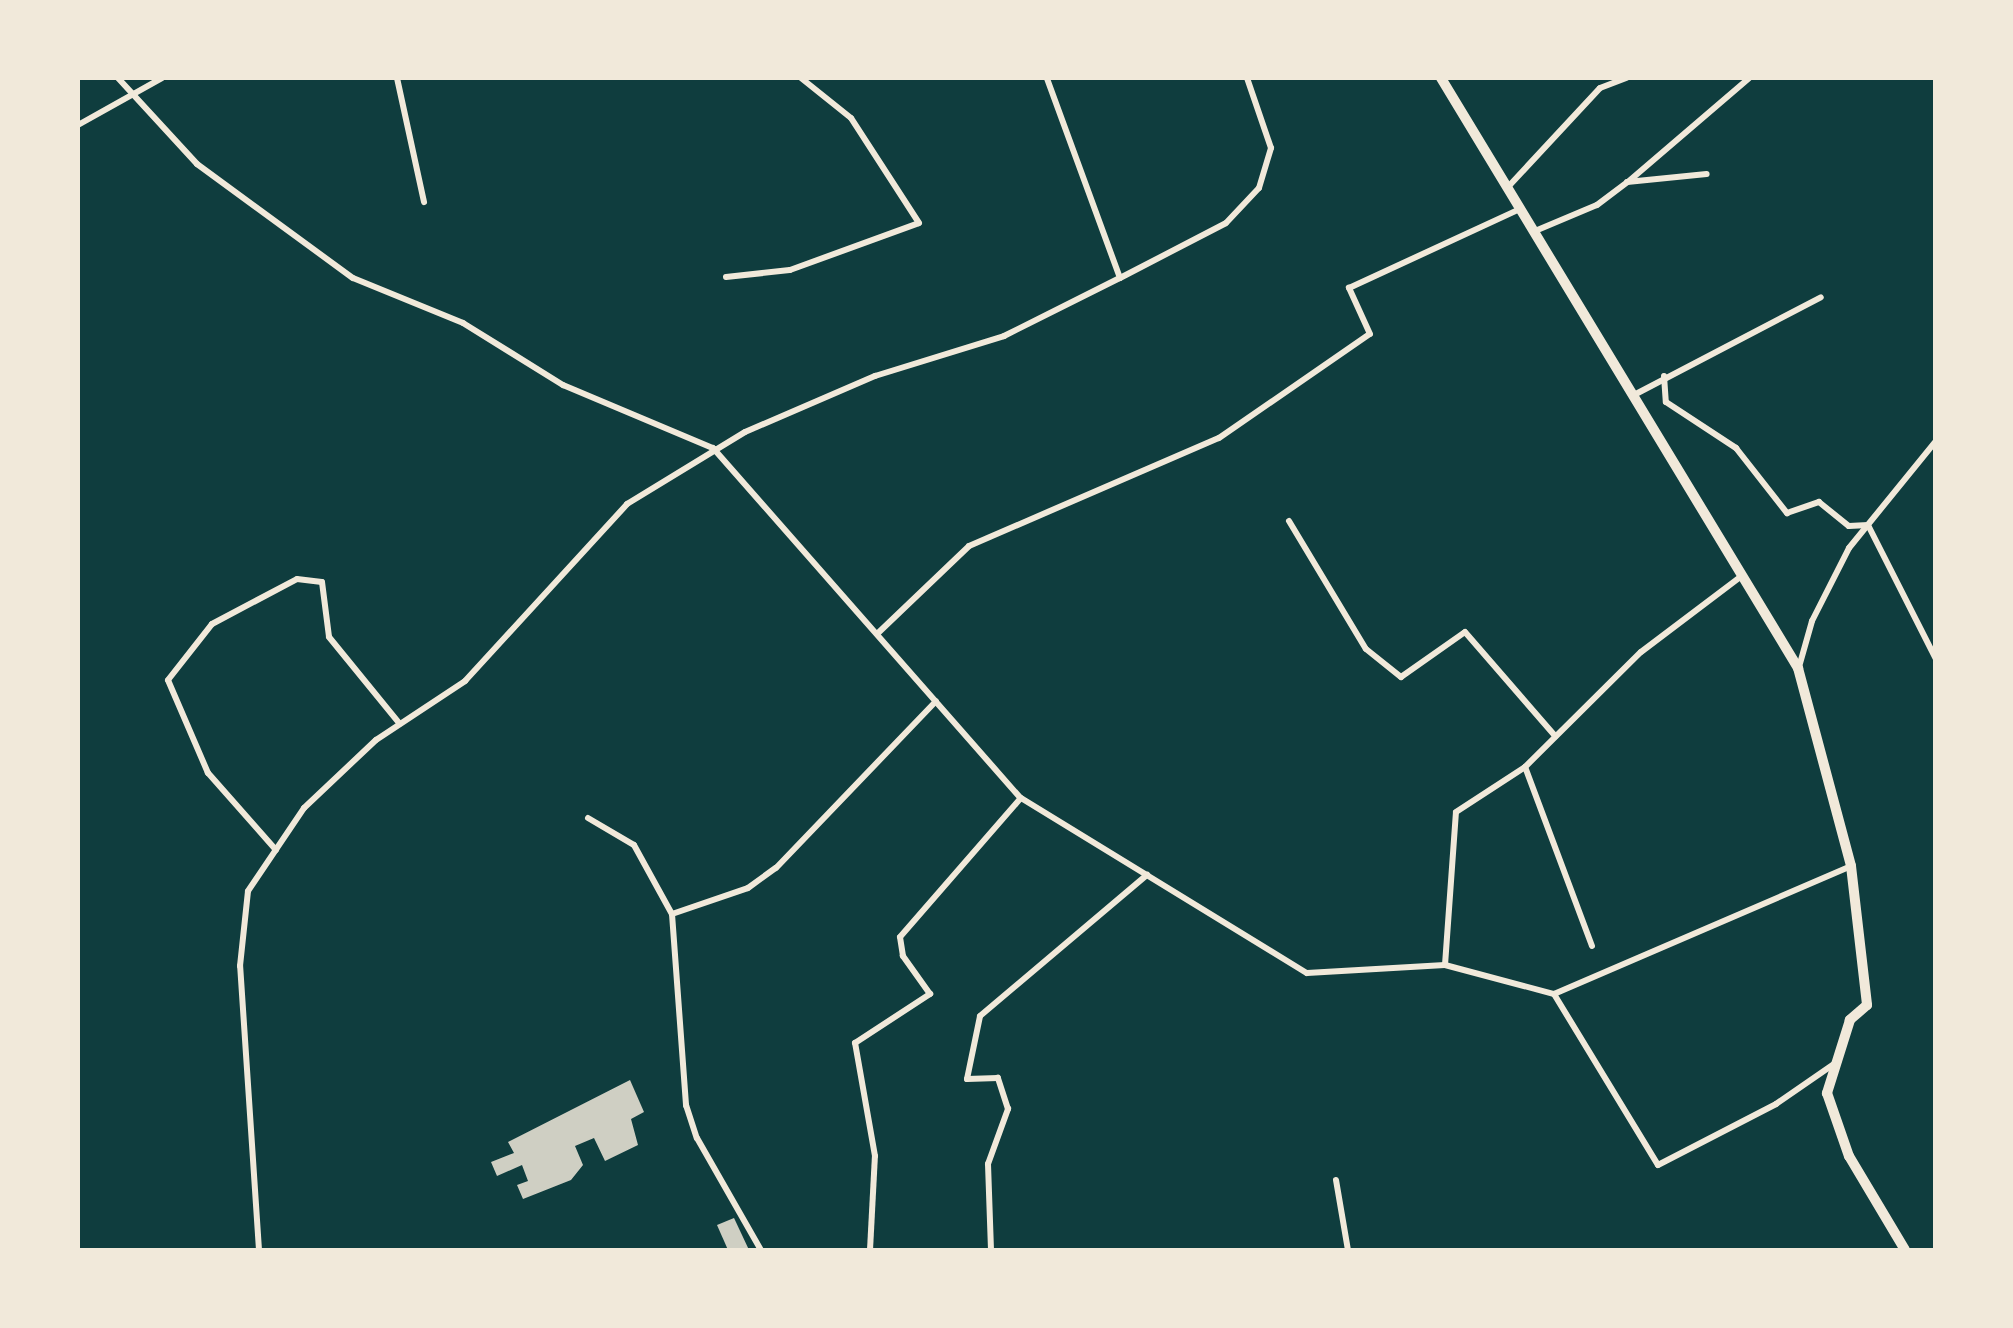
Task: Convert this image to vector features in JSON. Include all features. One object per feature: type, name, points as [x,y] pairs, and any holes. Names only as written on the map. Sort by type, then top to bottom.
[{"type":"main road","points":[[1441,78],[1536,231],[1739,578],[1798,668],[1851,866],[1867,1005],[1850,1020],[1827,1093],[1848,1156],[1905,1250]]},
{"type":"street","points":[[118,78],[129,96],[197,164],[352,278],[463,323],[563,384],[713,448],[1021,798],[1307,973],[1446,964],[1554,994],[1851,866]]},
{"type":"street","points":[[78,125],[162,78]]},
{"type":"street","points":[[397,78],[424,202]]},
{"type":"street","points":[[726,277],[790,270],[919,222],[851,118],[801,78]]},
{"type":"street","points":[[1047,78],[1120,278]]},
{"type":"street","points":[[259,1250],[240,966],[248,891],[304,808],[400,724],[465,681],[628,504],[713,448],[875,376],[1004,336],[1226,223],[1258,188],[1271,148],[1247,78]]},
{"type":"street","points":[[1508,188],[1600,88],[1626,78]]},
{"type":"street","points":[[1536,231],[1597,205],[1749,78]]},
{"type":"street","points":[[1627,182],[1707,174]]},
{"type":"street","points":[[878,634],[969,546],[1219,438],[1370,334],[1349,288],[1520,209]]},
{"type":"street","points":[[1632,397],[1664,376],[1822,297]]},
{"type":"street","points":[[1664,376],[1666,402],[1736,448],[1787,513],[1819,502],[1850,526],[1868,525]]},
{"type":"street","points":[[1798,668],[1826,590],[1868,525],[1936,441]]},
{"type":"street","points":[[1289,521],[1366,648],[1401,677],[1465,632],[1555,736]]},
{"type":"street","points":[[1868,525],[1936,659]]},
{"type":"street","points":[[1446,964],[1456,812],[1524,766],[1641,652],[1739,578]]},
{"type":"street","points":[[276,850],[208,773],[168,680],[212,624],[297,579],[322,582],[329,637],[400,724]]},
{"type":"street","points":[[672,914],[748,888],[776,868],[936,701]]},
{"type":"street","points":[[1524,766],[1592,946]]},
{"type":"street","points":[[870,1250],[875,1156],[855,1043],[930,994],[903,956],[900,938],[1021,798]]},
{"type":"street","points":[[588,818],[634,845],[672,914],[686,1104],[697,1138],[761,1250]]},
{"type":"street","points":[[991,1250],[988,1164],[1008,1109],[998,1078],[967,1079],[980,1016],[1147,875]]},
{"type":"street","points":[[1554,994],[1658,1166],[1776,1104],[1835,1063]]},
{"type":"street","points":[[1336,1180],[1348,1250]]},
{"type":"building","points":[[630,1080],[644,1112],[631,1119],[638,1145],[605,1161],[594,1138],[575,1146],[583,1165],[571,1180],[523,1199],[517,1185],[528,1181],[522,1165],[497,1176],[491,1162],[514,1153],[508,1142]]},
{"type":"building","points":[[734,1218],[749,1250],[728,1250],[717,1225]]}]
